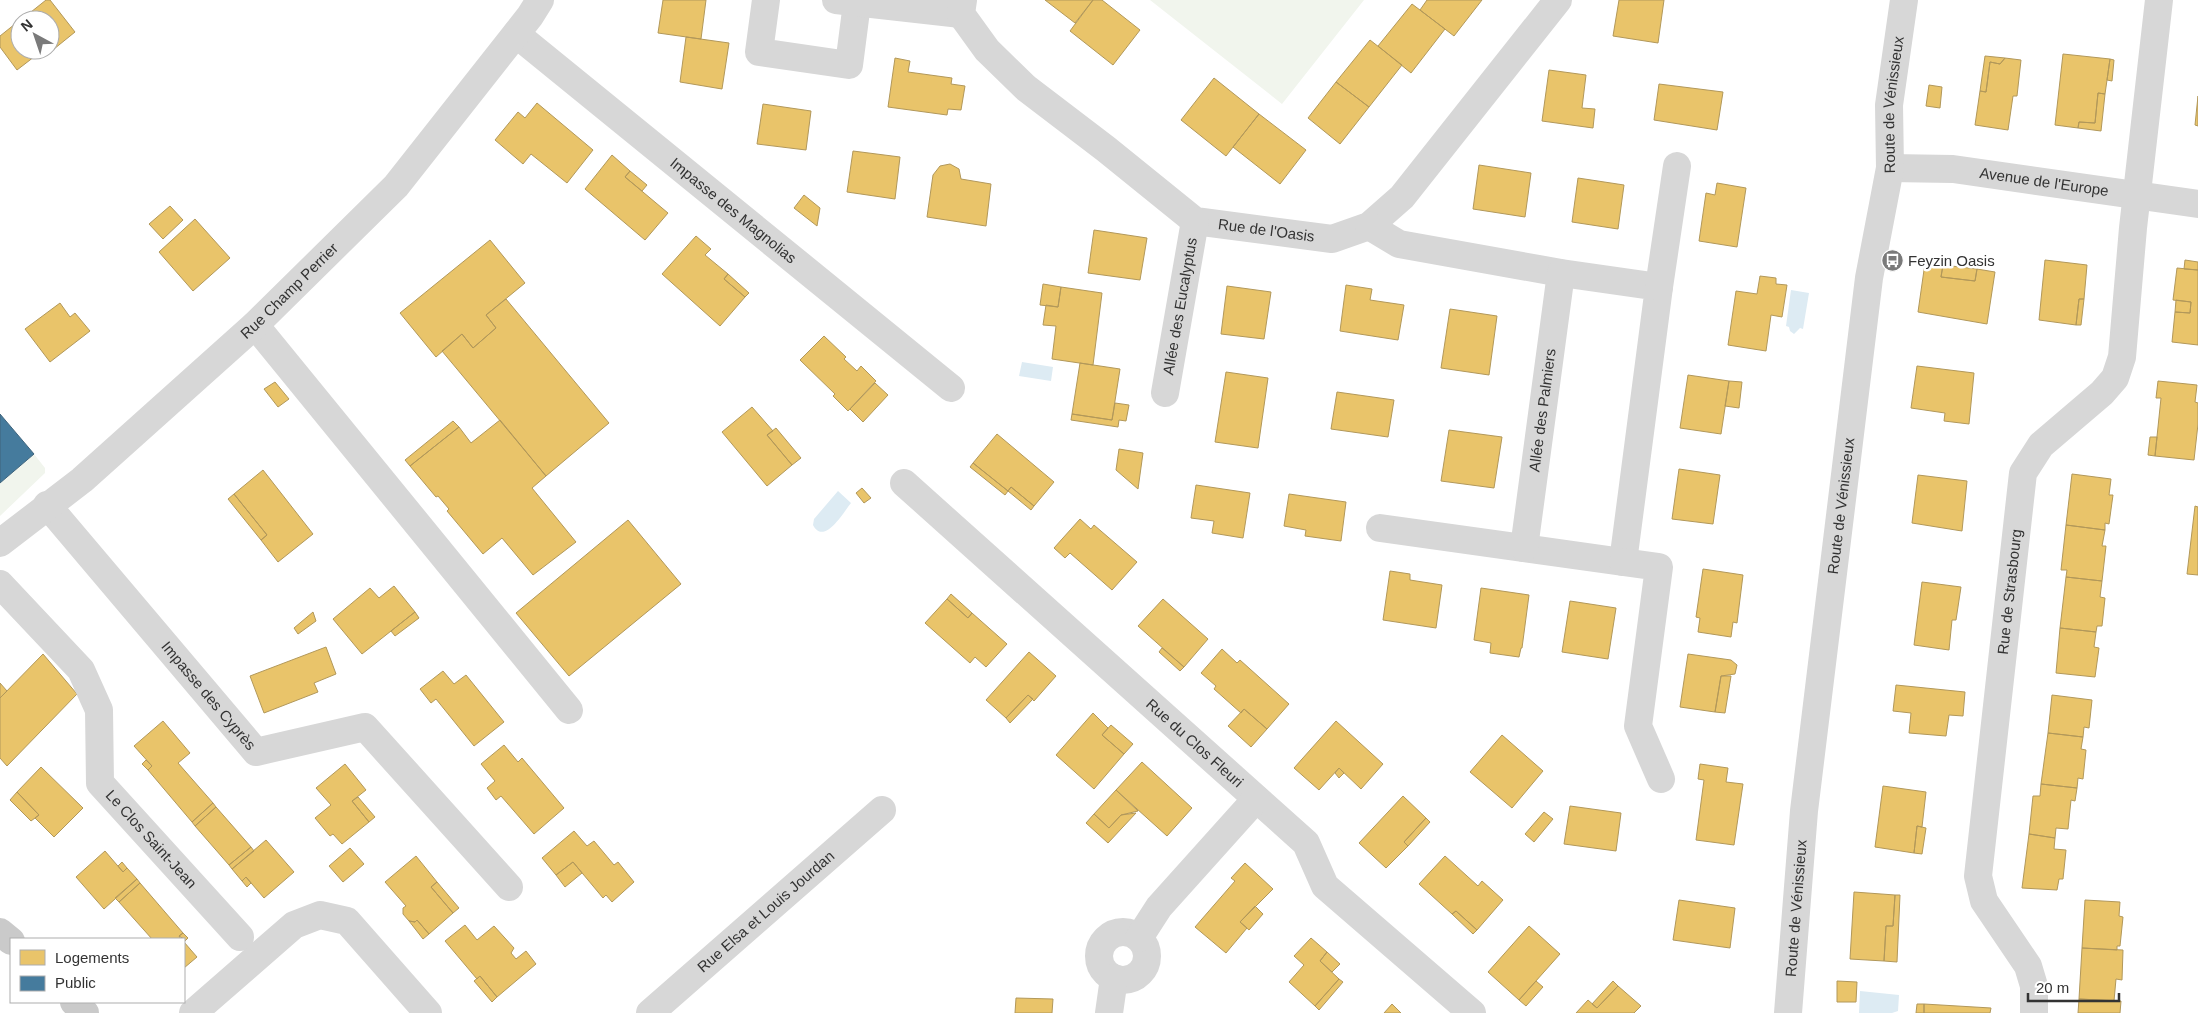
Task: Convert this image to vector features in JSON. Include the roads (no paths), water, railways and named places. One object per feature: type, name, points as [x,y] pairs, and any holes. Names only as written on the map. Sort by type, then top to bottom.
[{"type":"main road","points":[[0,932],[10,940]]},
{"type":"main road","points":[[75,1003],[85,1013]]},
{"type":"street","name":"Rue Champ Perrier","points":[[0,543],[82,480],[255,325],[396,186],[516,34],[540,0]]},
{"type":"street","points":[[766,0],[759,52],[849,65],[846,1],[962,7],[987,50],[1026,88],[1106,148],[1195,221]]},
{"type":"street","name":"Rue de l'Oasis","points":[[1195,221],[1332,239],[1369,226],[1402,196],[1558,0]]},
{"type":"street","name":"Route de Vénissieux","points":[[1788,1013],[1804,811],[1869,278],[1877,225],[1890,168],[1889,104],[1904,0]]},
{"type":"street","name":"Rue de Strasbourg","points":[[2034,1013],[2034,986],[2028,966],[1984,901],[1978,876],[2024,473],[2041,445],[2102,393],[2115,378],[2122,358],[2137,196],[2159,0]]},
{"type":"street","name":"Impasse des Magnolias","points":[[516,34],[951,388]]},
{"type":"street","points":[[1623,562],[1677,166]]},
{"type":"street","name":"Avenue de l'Europe","points":[[1890,168],[1953,169],[2198,204]]},
{"type":"street","name":"Allée des Eucalyptus","points":[[1165,393],[1195,221]]},
{"type":"street","points":[[1369,226],[1399,244],[1561,273],[1659,287]]},
{"type":"street","name":"Allée des Palmiers","points":[[1524,548],[1561,273]]},
{"type":"street","points":[[255,325],[570,710]]},
{"type":"street","name":"Rue du Clos Fleuri","points":[[904,483],[1306,843],[1325,886],[1472,1013]]},
{"type":"street","name":"Impasse des Cyprès","points":[[47,506],[256,752],[365,727],[509,887]]},
{"type":"street","points":[[1380,528],[1659,567],[1638,726],[1661,778]]},
{"type":"street","name":"Le Clos Saint-Jean","points":[[0,584],[81,670],[99,710],[100,783],[240,937]]},
{"type":"street","points":[[1109,1013],[1114,978],[1102,967],[1099,957],[1104,941],[1110,936],[1124,932],[1139,938],[1159,907],[1256,799]]},
{"type":"street","name":"Rue Elsa et Louis Jourdan","points":[[650,1013],[882,810]]},
{"type":"street","points":[[193,1013],[294,925],[320,915],[347,921],[428,1013]]},
{"type":"place","name":"Feyzin Oasis","points":[[1892,261]]}]
